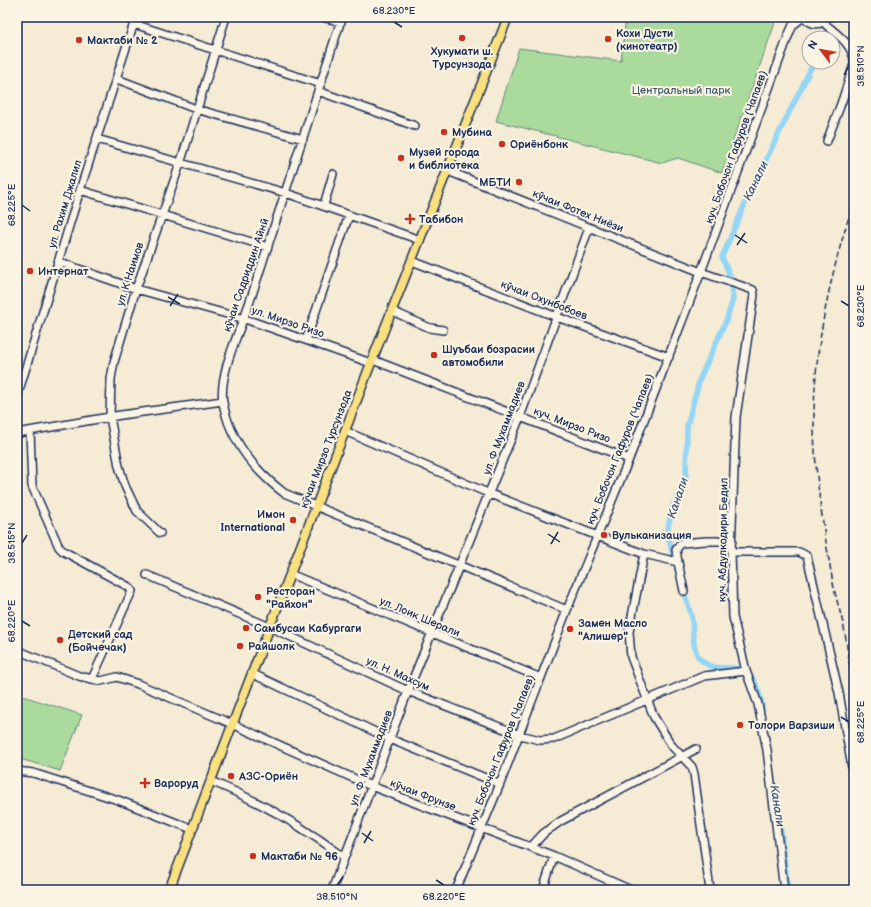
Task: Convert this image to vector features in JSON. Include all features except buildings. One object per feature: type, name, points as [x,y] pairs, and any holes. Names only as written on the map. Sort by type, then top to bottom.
[{"type":"main road","name":"кӯчаи Мирзо Турсунзода","points":[[168,890],[232,724],[253,674],[372,361],[508,17]]},
{"type":"street","name":"ул. К Наимов","points":[[160,533],[137,511],[125,486],[119,466],[110,417],[114,362],[160,215],[180,164],[226,17]]},
{"type":"street","points":[[322,17],[341,19]]},
{"type":"street","points":[[803,17],[816,25],[826,20],[854,54],[854,62],[842,102],[826,141]]},
{"type":"street","name":"куч. Бобочон Гафуров (Чапаев)","points":[[456,890],[520,735],[567,610],[629,459],[701,272],[789,34],[793,25],[803,17]]},
{"type":"street","name":"кӯчаи Садриддин Айнӣ","points":[[341,19],[245,319],[226,372],[223,401],[237,442],[250,460],[271,483],[284,493],[567,610]]},
{"type":"street","points":[[135,21],[216,52],[320,87],[415,126]]},
{"type":"street","name":"ул. Рахим Джалил","points":[[17,397],[80,190],[98,139],[135,21]]},
{"type":"street","points":[[117,79],[196,109],[303,139]]},
{"type":"street","points":[[98,139],[180,164],[286,193],[324,205],[420,240]]},
{"type":"street","name":"кӯчаи Фотех Ниёзи","points":[[448,171],[701,272]]},
{"type":"street","points":[[324,205],[333,174]]},
{"type":"street","points":[[80,190],[268,247]]},
{"type":"street","points":[[306,340],[349,215]]},
{"type":"street","name":"ул. Ф Мухаммадиев","points":[[431,634],[461,566],[520,417],[589,228]]},
{"type":"street","name":"кӯчаи Охунбобоев","points":[[412,261],[557,317],[668,357]]},
{"type":"street","name":"ул. Мирзо Ризо","points":[[59,262],[136,289],[245,319],[372,361]]},
{"type":"street","name":"куч. Абдулкодири Бедил","points":[[701,272],[753,290],[754,295],[737,408],[731,552],[733,617],[746,671],[758,704],[767,750],[784,890]]},
{"type":"street","points":[[392,311],[430,328],[442,330]]},
{"type":"street","name":"куч. Мирзо Ризо","points":[[372,361],[629,459]]},
{"type":"street","points":[[17,650],[92,680],[132,591],[129,587],[63,551],[56,542],[32,486],[22,432],[110,417],[223,401]]},
{"type":"street","points":[[345,431],[490,494],[644,554],[678,562]]},
{"type":"street","points":[[684,591],[676,550],[681,544],[706,541],[732,541]]},
{"type":"street","points":[[731,552],[799,552],[807,556],[839,693],[854,779]]},
{"type":"street","points":[[644,554],[628,642],[631,656],[648,698],[654,718],[662,733],[672,746],[692,767],[698,789],[710,890]]},
{"type":"street","name":"ул. Лоик Шерали","points":[[290,574],[431,634],[541,678]]},
{"type":"street","name":"ул. Н. Махсум","points":[[147,575],[270,627],[408,691],[520,735],[540,740],[554,739],[648,698],[704,676],[746,671]]},
{"type":"street","name":"ул. Ф. Мухаммадиев","points":[[332,890],[431,634]]},
{"type":"street","points":[[253,674],[390,739],[500,784]]},
{"type":"street","name":"кӯчаи Фрунзе","points":[[92,680],[101,681],[117,677],[232,724],[371,786],[554,856],[631,890]]},
{"type":"street","points":[[531,847],[544,833],[561,821],[684,757],[696,749]]},
{"type":"street","points":[[17,771],[33,773],[118,800],[192,829]]},
{"type":"street","points":[[211,781],[248,797],[281,815],[344,857]]},
{"type":"street","points":[[543,890],[554,856]]},
{"type":"green space","name":"Центральный парк","points":[[626,17],[777,17],[722,173],[678,158],[662,163],[496,121],[519,48],[621,61]]},
{"type":"green space","points":[[17,694],[82,715],[60,771],[17,758]]},
{"type":"waterway","name":"Канали","points":[[675,564],[667,531],[674,503],[686,480],[687,426],[700,378],[726,321],[733,299],[730,276],[722,257],[750,192],[810,70]]},
{"type":"waterway","name":"Канали","points":[[682,587],[691,614],[694,644],[697,655],[707,665],[715,667],[738,668],[751,676],[760,696],[762,715]]},
{"type":"waterway","name":"Канали","points":[[774,784],[788,890]]},
{"type":"railway","points":[[854,201],[837,257],[825,312],[816,369],[814,398],[816,466],[823,525],[834,589],[845,633],[854,696]]},
{"type":"railway","points":[[852,690],[854,708]]},
{"type":"place","name":"Хукумати ш. Турсунзода","points":[[462,38]]},
{"type":"place","name":"Кохи Дусти (кинотеатр)","points":[[608,39]]},
{"type":"place","name":"Мактаби № 2","points":[[79,40]]},
{"type":"place","name":"Мубина","points":[[444,132]]},
{"type":"place","name":"Ориёнбонк","points":[[502,144]]},
{"type":"place","name":"Музей города и библиотека","points":[[401,158]]},
{"type":"place","name":"МБТИ","points":[[519,182]]},
{"type":"place","name":"Табибон","points":[[410,219]]},
{"type":"place","name":"Интернат","points":[[30,271]]},
{"type":"place","name":"Шуъбаи бозрасии автомобили","points":[[434,355]]},
{"type":"place","name":"Имон International","points":[[293,520]]},
{"type":"place","name":"Вульканизация","points":[[604,535]]},
{"type":"place","name":"Ресторан \"Райхон\"","points":[[258,597]]},
{"type":"place","name":"Самбусаи Кабургаги","points":[[246,628]]},
{"type":"place","name":"Замен Масло \"Алишер\"","points":[[570,629]]},
{"type":"place","name":"Детский сад (Бойчечак)","points":[[60,640]]},
{"type":"place","name":"Райшолк","points":[[240,646]]},
{"type":"place","name":"Толори Варзиши","points":[[740,725]]},
{"type":"place","name":"АЗС-Ориён","points":[[231,776]]},
{"type":"place","name":"Вароруд","points":[[145,783]]},
{"type":"place","name":"Мактаби № 96","points":[[253,856]]}]
